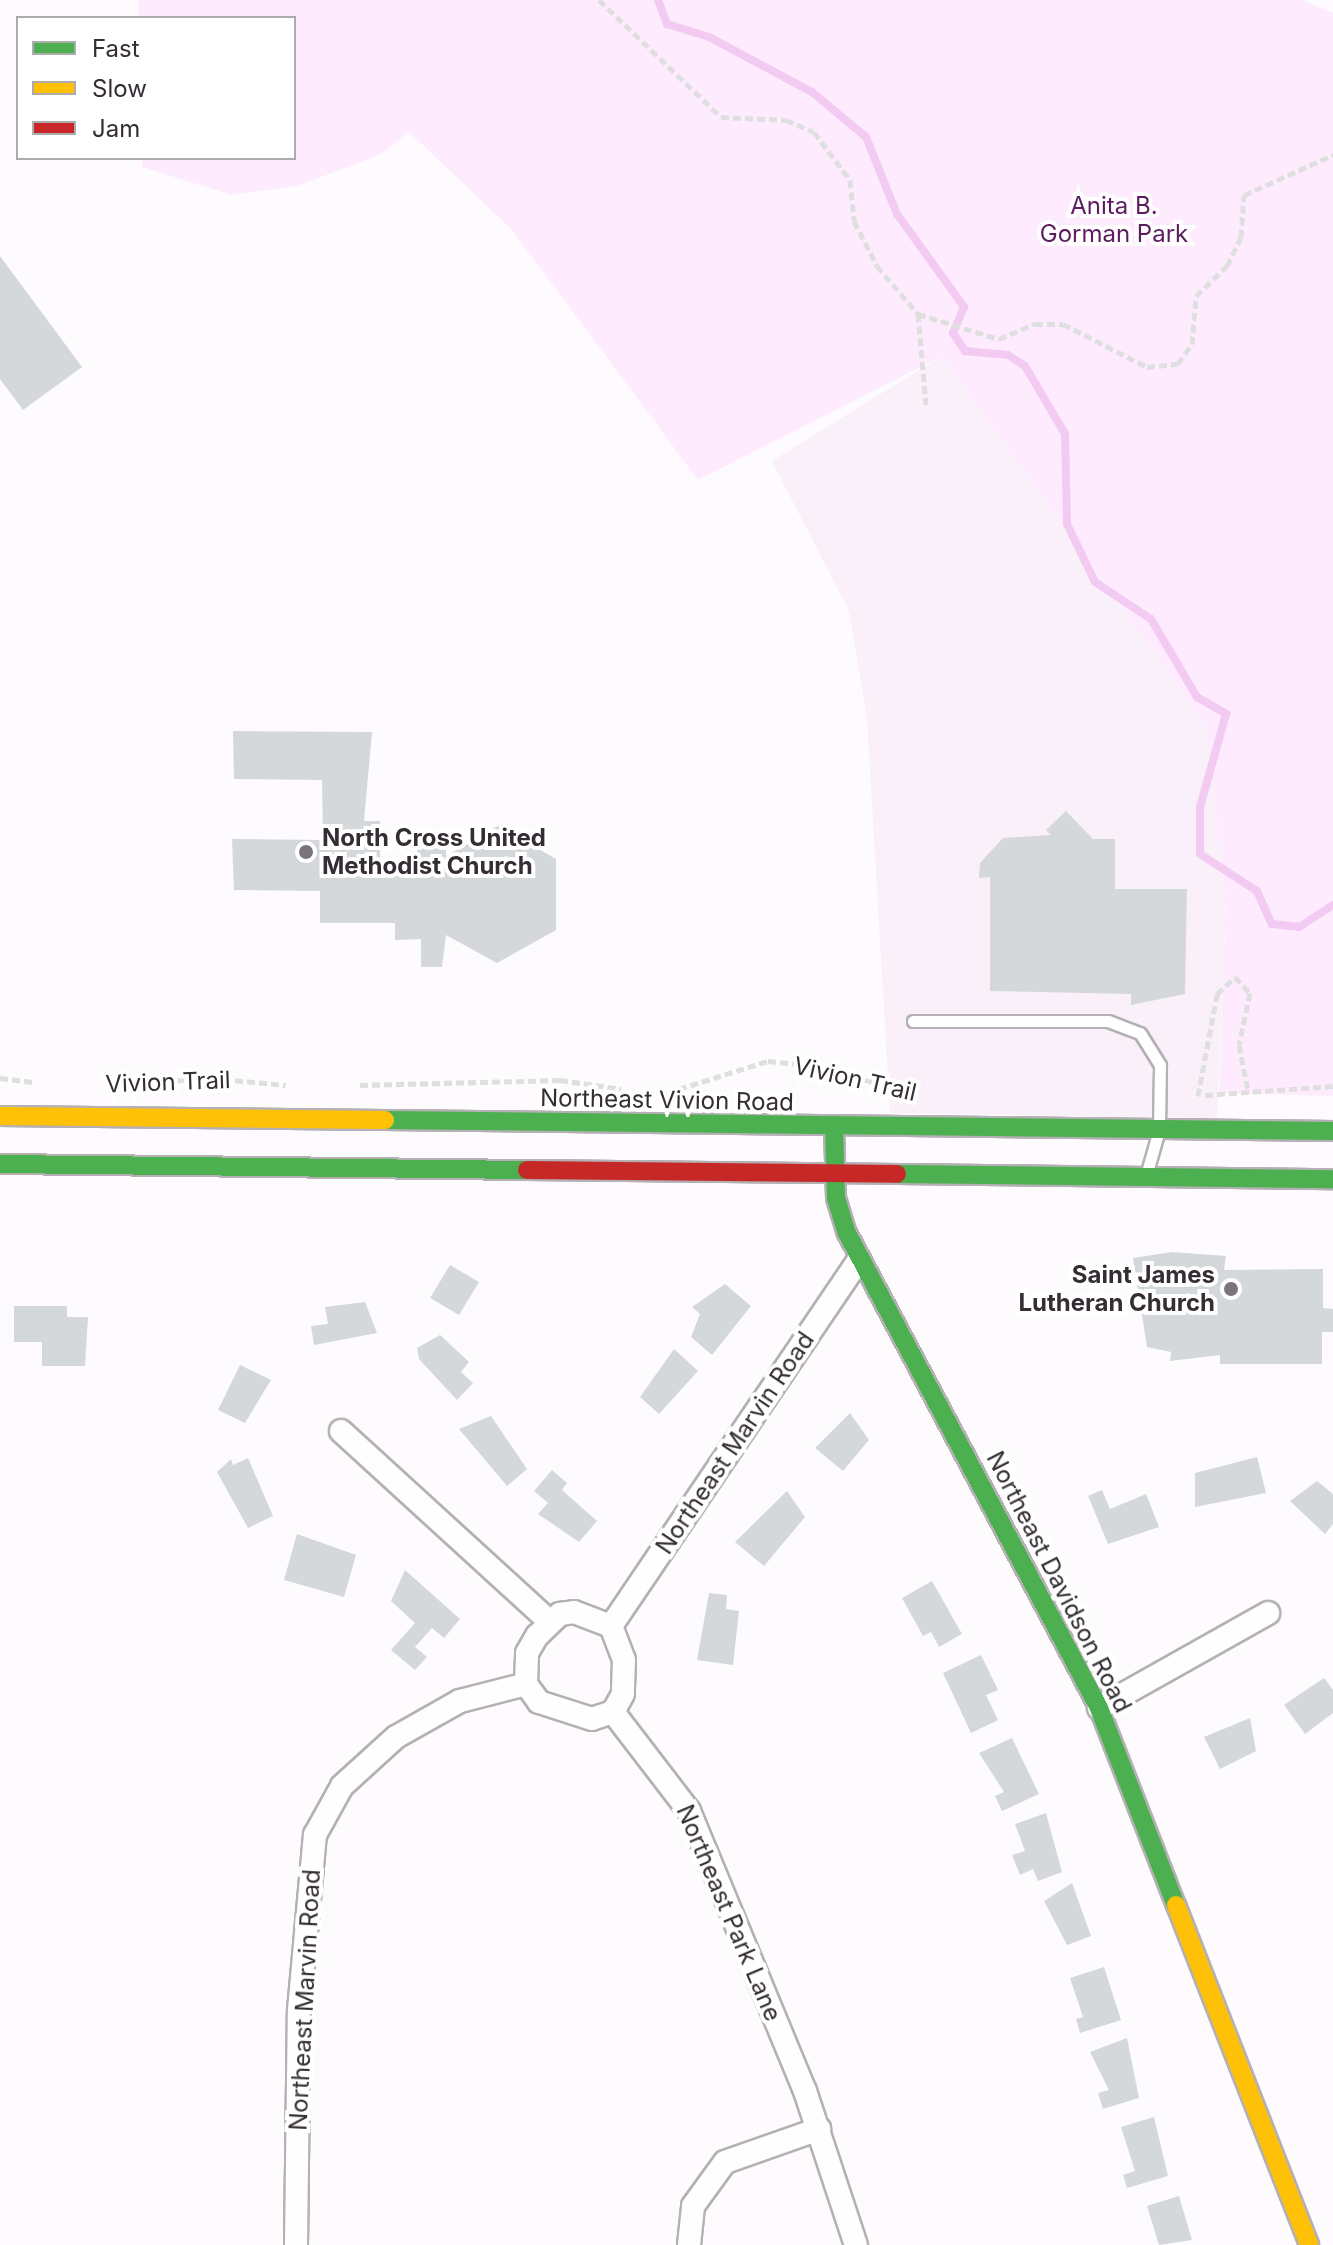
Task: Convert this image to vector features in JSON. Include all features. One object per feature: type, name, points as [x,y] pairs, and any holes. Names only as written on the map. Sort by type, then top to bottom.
[{"type":"main road","name":"Northeast Vivion Road","points":[[0,1116],[1333,1131]]},
{"type":"main road","points":[[108,1165],[158,1118]]},
{"type":"main road","name":"Northeast Davidson Road","points":[[834,1126],[833,1174],[859,1260],[1099,1708],[1309,2245]]},
{"type":"main road","points":[[0,1164],[1333,1179]]},
{"type":"street","name":"Northeast Marvin Road","points":[[611,1626],[859,1260]]},
{"type":"street","points":[[341,1431],[549,1621]]},
{"type":"street","points":[[574,1612],[611,1626],[626,1679],[613,1712],[592,1719],[563,1714],[539,1702],[526,1684],[527,1653],[549,1621],[574,1612]]},
{"type":"street","points":[[1099,1708],[1268,1613]]},
{"type":"street","name":"Northeast Marvin Road","points":[[296,2245],[299,2010],[315,1835],[342,1786],[396,1737],[460,1701],[526,1684]]},
{"type":"street","name":"Northeast Park Lane","points":[[613,1712],[689,1811],[819,2129],[856,2245]]},
{"type":"street","points":[[689,2245],[693,2206],[725,2162],[819,2129]]},
{"type":"lane","points":[[913,1021],[1125,1026],[1153,1046],[1160,1099],[1159,1130],[1146,1176]]},
{"type":"path","points":[[599,0],[721,117],[786,120],[814,132],[850,180],[854,221],[877,266],[918,314],[999,339],[1035,324],[1063,324],[1147,367],[1178,364],[1192,344],[1196,296],[1227,266],[1241,237],[1244,195],[1333,155]]},
{"type":"path","points":[[918,314],[926,405]]},
{"type":"path","points":[[1198,1096],[1217,994],[1235,977],[1250,993],[1239,1045],[1248,1090]]},
{"type":"path","name":"Vivion Trail","points":[[669,1090],[768,1061],[819,1066],[913,1093]]},
{"type":"path","points":[[0,1078],[50,1083]]},
{"type":"path","name":"Vivion Trail","points":[[121,1084],[211,1078],[302,1086]]},
{"type":"path","points":[[355,1086],[560,1080],[629,1091]]},
{"type":"path","points":[[1160,1099],[1333,1086]]},
{"type":"shaded area","points":[[942,356],[1206,726],[1226,898],[1217,1118],[890,1113],[867,718],[849,611],[772,461]]},
{"type":"green space","name":"Anita B. Gorman Park","points":[[138,0],[1302,0],[1333,13],[1333,1096],[1219,1093],[1226,898],[1206,726],[942,356],[698,480],[511,229],[409,132],[380,155],[297,186],[232,195],[142,167],[142,160],[296,160],[296,16],[139,16]]},
{"type":"building","points":[[0,256],[82,367],[23,410],[0,379]]},
{"type":"building","name":"North Cross United Methodist Church","points":[[233,731],[372,732],[364,821],[380,821],[380,862],[417,862],[417,849],[446,848],[446,856],[498,826],[556,859],[556,930],[497,963],[446,935],[442,967],[421,967],[421,939],[395,940],[395,923],[320,923],[320,891],[234,890],[232,839],[323,840],[322,780],[234,779]]},
{"type":"building","points":[[1066,811],[1093,839],[1115,839],[1115,889],[1187,889],[1185,994],[1131,1005],[1131,994],[990,991],[990,877],[979,878],[980,863],[1003,838],[1051,835],[1046,830]]},
{"type":"building","name":"Saint James Lutheran Church","points":[[1172,1252],[1226,1256],[1224,1270],[1323,1269],[1323,1308],[1333,1309],[1333,1332],[1322,1332],[1322,1364],[1220,1364],[1220,1355],[1170,1361],[1171,1352],[1147,1347],[1133,1258]]},
{"type":"building","points":[[450,1265],[479,1282],[459,1315],[430,1298]]},
{"type":"building","points":[[725,1284],[751,1306],[712,1355],[691,1337],[700,1314],[692,1307]]},
{"type":"building","points":[[365,1302],[377,1333],[314,1345],[311,1326],[328,1324],[325,1307]]},
{"type":"building","points":[[14,1306],[67,1306],[67,1317],[88,1317],[85,1366],[42,1366],[42,1342],[14,1342]]},
{"type":"building","points":[[440,1335],[469,1362],[461,1372],[473,1383],[457,1400],[419,1359],[417,1348]]},
{"type":"building","points":[[674,1349],[698,1371],[659,1414],[640,1397]]},
{"type":"building","points":[[240,1365],[271,1380],[245,1423],[218,1410]]},
{"type":"building","points":[[850,1413],[869,1440],[843,1471],[815,1448]]},
{"type":"building","points":[[491,1416],[527,1469],[507,1486],[459,1429]]},
{"type":"building","points":[[1257,1457],[1266,1493],[1195,1507],[1195,1473]]},
{"type":"building","points":[[248,1458],[273,1516],[248,1528],[217,1472],[231,1459],[233,1465]]},
{"type":"building","points":[[552,1470],[567,1483],[562,1490],[597,1521],[579,1542],[538,1514],[548,1503],[534,1491]]},
{"type":"building","points":[[1317,1481],[1333,1494],[1333,1524],[1325,1534],[1290,1501]]},
{"type":"building","points":[[1102,1490],[1110,1509],[1146,1494],[1159,1527],[1108,1544],[1088,1496]]},
{"type":"building","points":[[787,1491],[805,1517],[764,1566],[735,1542]]},
{"type":"building","points":[[297,1534],[356,1555],[344,1597],[284,1580]]},
{"type":"building","points":[[405,1570],[460,1619],[444,1638],[432,1628],[415,1647],[427,1657],[415,1670],[391,1650],[415,1623],[391,1601]]},
{"type":"building","points":[[932,1581],[962,1634],[939,1647],[931,1632],[923,1636],[902,1598]]},
{"type":"building","points":[[709,1593],[727,1595],[726,1609],[739,1611],[733,1665],[697,1660]]},
{"type":"building","points":[[981,1655],[998,1690],[986,1695],[998,1720],[971,1733],[943,1673]]},
{"type":"building","points":[[1324,1678],[1333,1690],[1333,1713],[1305,1734],[1284,1705]]},
{"type":"building","points":[[1250,1718],[1256,1751],[1220,1769],[1204,1737]]},
{"type":"building","points":[[1012,1738],[1039,1794],[1002,1811],[995,1796],[1004,1792],[979,1753]]},
{"type":"building","points":[[1046,1813],[1062,1872],[1038,1881],[1033,1869],[1020,1875],[1012,1855],[1025,1851],[1015,1824]]},
{"type":"building","points":[[1072,1883],[1091,1936],[1067,1945],[1044,1901]]},
{"type":"building","points":[[1104,1967],[1121,2020],[1080,2033],[1076,2019],[1083,2017],[1070,1978]]},
{"type":"building","points":[[1127,2038],[1139,2098],[1103,2109],[1098,2093],[1109,2090],[1090,2052]]},
{"type":"building","points":[[1154,2117],[1168,2176],[1127,2188],[1123,2175],[1135,2171],[1121,2127]]},
{"type":"building","points":[[1179,2196],[1192,2240],[1159,2245],[1147,2206]]},
{"type":"waterway","points":[[658,0],[667,24],[709,37],[812,92],[866,137],[897,214],[964,307],[953,333],[965,351],[1008,355],[1025,366],[1065,434],[1067,524],[1095,582],[1151,619],[1197,697],[1226,714],[1200,807],[1200,854],[1257,891],[1272,924],[1299,927],[1333,905]]},
{"type":"traffic: fast","points":[[385,1120],[1333,1131]]},
{"type":"traffic: fast","points":[[834,1126],[836,1198],[847,1233],[1099,1708],[1176,1905]]},
{"type":"traffic: fast","points":[[0,1164],[527,1170]]},
{"type":"traffic: fast","points":[[897,1174],[1333,1179]]},
{"type":"traffic: slow","points":[[0,1116],[385,1120]]},
{"type":"traffic: slow","points":[[1176,1905],[1309,2245]]},
{"type":"traffic: jam","points":[[527,1170],[897,1174]]},
{"type":"place","name":"North Cross United Methodist Church","points":[[306,852]]},
{"type":"place","name":"Saint James Lutheran Church","points":[[1231,1289]]}]
